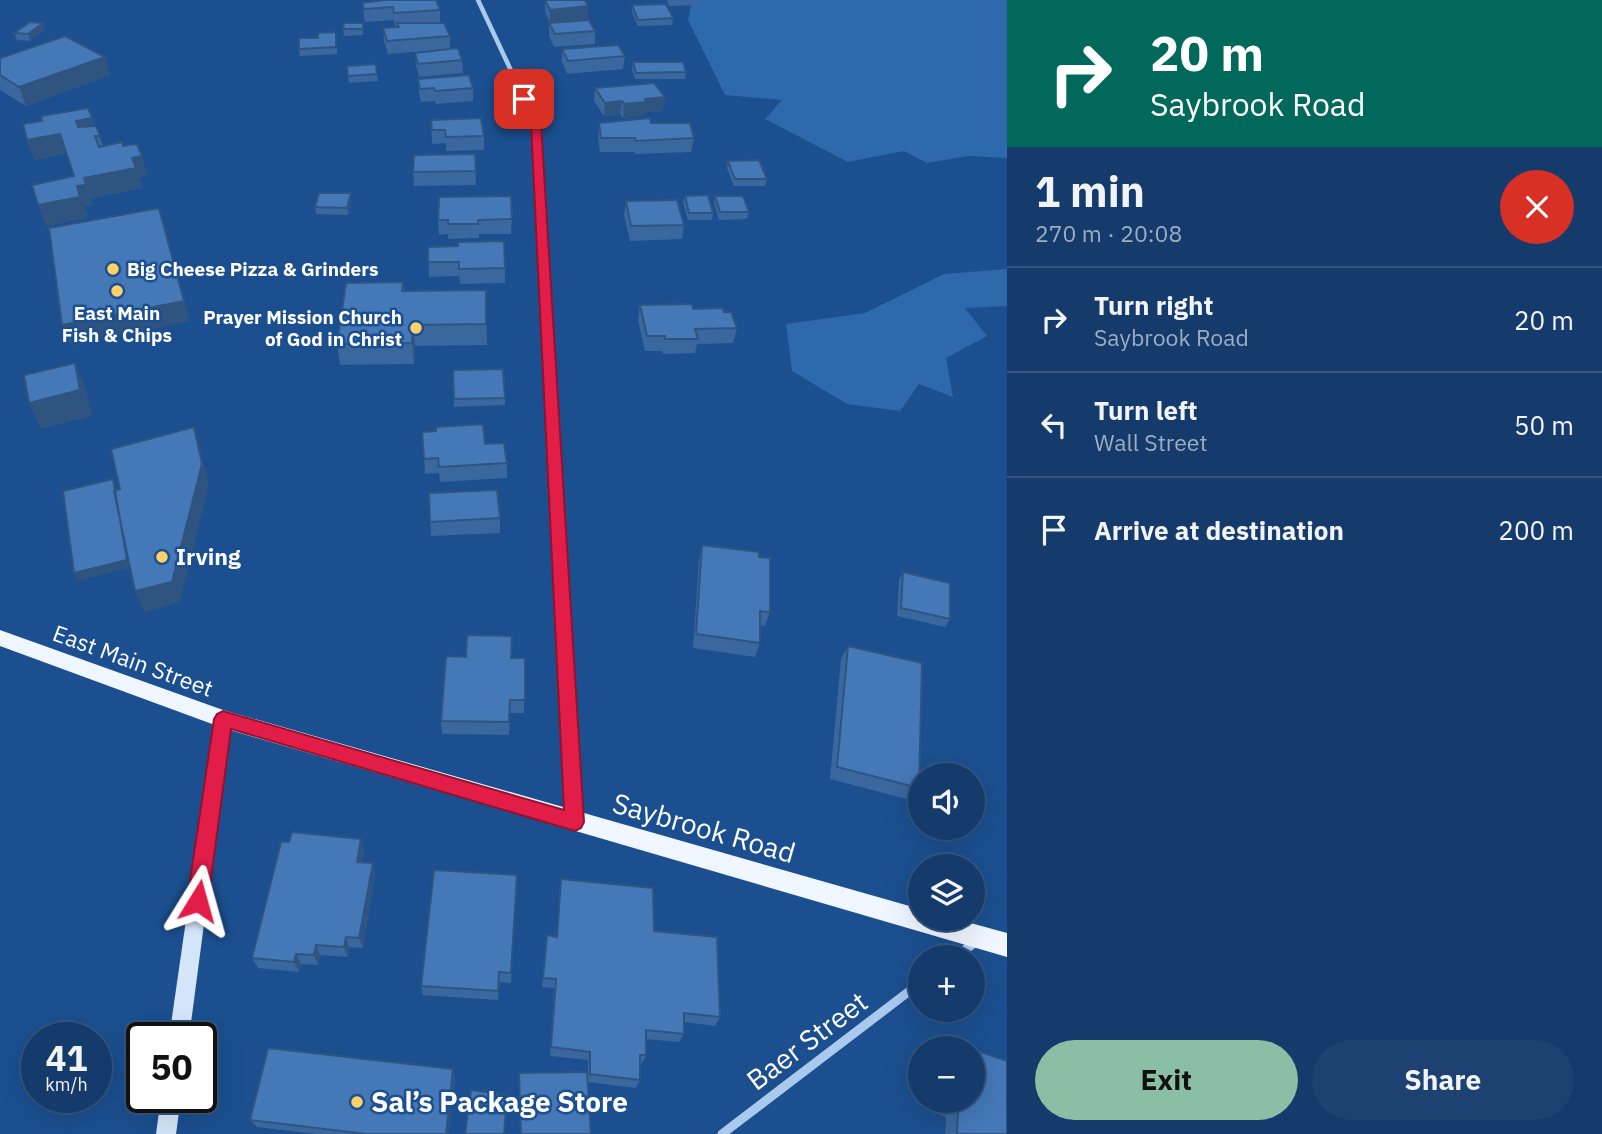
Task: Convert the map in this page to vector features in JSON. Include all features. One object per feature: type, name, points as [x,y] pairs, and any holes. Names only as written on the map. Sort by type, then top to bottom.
[{"type":"main road","name":"East Main Street","points":[[0,638],[223,719],[181,1022]]},
{"type":"main road","name":"Saybrook Road","points":[[223,719],[1007,945]]},
{"type":"main road","points":[[166,1134],[169,1113]]},
{"type":"street","points":[[478,0],[536,124],[575,822]]},
{"type":"street","points":[[971,945],[982,937]]},
{"type":"street","name":"Baer Street","points":[[722,1134],[908,992]]},
{"type":"shaded area","points":[[692,0],[1007,0],[1007,158],[968,156],[927,163],[904,151],[848,162],[765,119],[782,100],[725,95],[688,20]]},
{"type":"shaded area","points":[[1007,269],[1007,306],[965,308],[987,336],[946,358],[953,397],[919,384],[900,411],[847,404],[792,371],[786,324],[865,313],[944,274]]},
{"type":"building","points":[[436,0],[440,10],[394,13],[393,7],[364,9],[362,3]]},
{"type":"building","points":[[545,0],[585,0],[588,6],[550,10]]},
{"type":"building","points":[[666,4],[673,18],[638,20],[632,5]]},
{"type":"building","points":[[589,20],[595,31],[555,34],[549,23]]},
{"type":"building","points":[[30,22],[43,23],[28,34],[14,33]]},
{"type":"building","points":[[344,23],[363,23],[363,29],[343,29]]},
{"type":"building","points":[[397,23],[444,23],[450,36],[387,41],[383,28],[399,27]]},
{"type":"building","points":[[336,32],[336,47],[299,49],[299,38],[318,38],[318,33]]},
{"type":"building","points":[[65,36],[105,57],[19,87],[0,75],[0,58]]},
{"type":"building","points":[[618,45],[625,56],[568,61],[562,49]]},
{"type":"building","points":[[458,48],[462,60],[418,64],[415,53]]},
{"type":"building","points":[[633,62],[683,62],[686,72],[636,73]]},
{"type":"building","points":[[376,64],[377,74],[348,76],[347,66]]},
{"type":"building","points":[[469,75],[473,88],[435,91],[434,88],[420,89],[418,79]]},
{"type":"building","points":[[654,83],[665,97],[624,104],[622,101],[605,103],[595,88]]},
{"type":"building","points":[[88,108],[92,118],[76,121],[78,127],[96,126],[100,136],[95,136],[99,147],[122,142],[123,146],[137,144],[142,156],[132,158],[136,168],[84,178],[86,185],[77,186],[80,197],[38,205],[32,185],[74,176],[60,134],[27,140],[23,124],[42,121],[41,116]]},
{"type":"building","points":[[481,118],[484,136],[446,137],[445,130],[432,130],[431,120]]},
{"type":"building","points":[[650,118],[651,123],[690,123],[694,138],[636,141],[635,138],[601,138],[599,123]]},
{"type":"building","points":[[475,154],[476,171],[413,172],[414,155]]},
{"type":"building","points":[[759,160],[767,179],[735,179],[728,161]]},
{"type":"building","points":[[319,193],[351,193],[347,208],[315,207]]},
{"type":"building","points":[[708,195],[713,213],[689,213],[685,196]]},
{"type":"building","points":[[511,196],[512,219],[478,220],[478,224],[448,224],[448,220],[438,220],[439,197]]},
{"type":"building","points":[[715,196],[743,196],[749,212],[720,212]]},
{"type":"building","points":[[677,200],[684,225],[631,226],[626,201]]},
{"type":"building","points":[[159,208],[184,301],[62,325],[49,228]]},
{"type":"building","points":[[504,241],[505,268],[459,269],[459,262],[428,262],[428,247],[458,246],[458,242]]},
{"type":"building","points":[[403,282],[402,291],[486,290],[486,324],[413,325],[412,343],[337,344],[346,283]]},
{"type":"building","points":[[692,304],[693,309],[723,308],[724,312],[731,312],[737,328],[695,329],[698,339],[647,336],[640,305]]},
{"type":"building","points":[[75,363],[80,390],[29,403],[24,375]]},
{"type":"building","points":[[503,369],[505,398],[454,399],[453,370]]},
{"type":"building","points":[[483,424],[485,444],[504,443],[507,463],[439,467],[438,458],[424,459],[422,432],[436,431],[436,427]]},
{"type":"building","name":"Irving","points":[[194,427],[202,464],[172,582],[135,591],[114,491],[120,489],[111,449]]},
{"type":"building","points":[[113,479],[127,560],[74,573],[63,491]]},
{"type":"building","points":[[497,490],[500,518],[430,522],[429,493]]},
{"type":"building","points":[[702,545],[759,552],[759,557],[770,558],[770,612],[760,611],[760,643],[696,634]]},
{"type":"building","points":[[903,572],[950,583],[950,619],[901,608]]},
{"type":"building","points":[[467,635],[512,636],[511,658],[525,658],[525,700],[510,700],[509,722],[441,721],[446,656],[466,657]]},
{"type":"building","points":[[848,646],[922,663],[920,763],[908,763],[908,785],[837,767]]},
{"type":"building","points":[[292,832],[361,839],[357,862],[373,863],[359,938],[346,937],[344,947],[316,945],[314,955],[296,954],[294,962],[252,958],[281,842],[289,842]]},
{"type":"building","points":[[434,870],[517,875],[511,973],[499,972],[498,991],[421,986]]},
{"type":"building","points":[[561,879],[653,888],[654,931],[717,937],[720,1017],[684,1013],[684,1034],[646,1030],[646,1055],[640,1055],[640,1080],[590,1074],[590,1052],[551,1047],[556,979],[543,978],[547,935],[557,937]]},
{"type":"building","name":"Sal’s Package Store","points":[[268,1048],[453,1069],[446,1134],[366,1134],[250,1120]]},
{"type":"building","points":[[985,1053],[1007,1061],[1007,1134],[957,1134],[958,1113],[985,1113]]},
{"type":"building","points":[[587,1072],[591,1134],[521,1134],[519,1073]]},
{"type":"building","points":[[471,1090],[507,1095],[504,1134],[465,1134]]},
{"type":"place","name":"Big Cheese Pizza & Grinders","points":[[113,269]]},
{"type":"place","name":"East Main Fish & Chips","points":[[117,291]]},
{"type":"place","name":"Prayer Mission Church of God in Christ","points":[[416,328]]},
{"type":"place","name":"Irving","points":[[162,557]]},
{"type":"place","name":"Sal’s Package Store","points":[[357,1102]]},
{"type":"route","points":[[198,901],[223,719],[575,822],[536,124],[524,99]]}]
